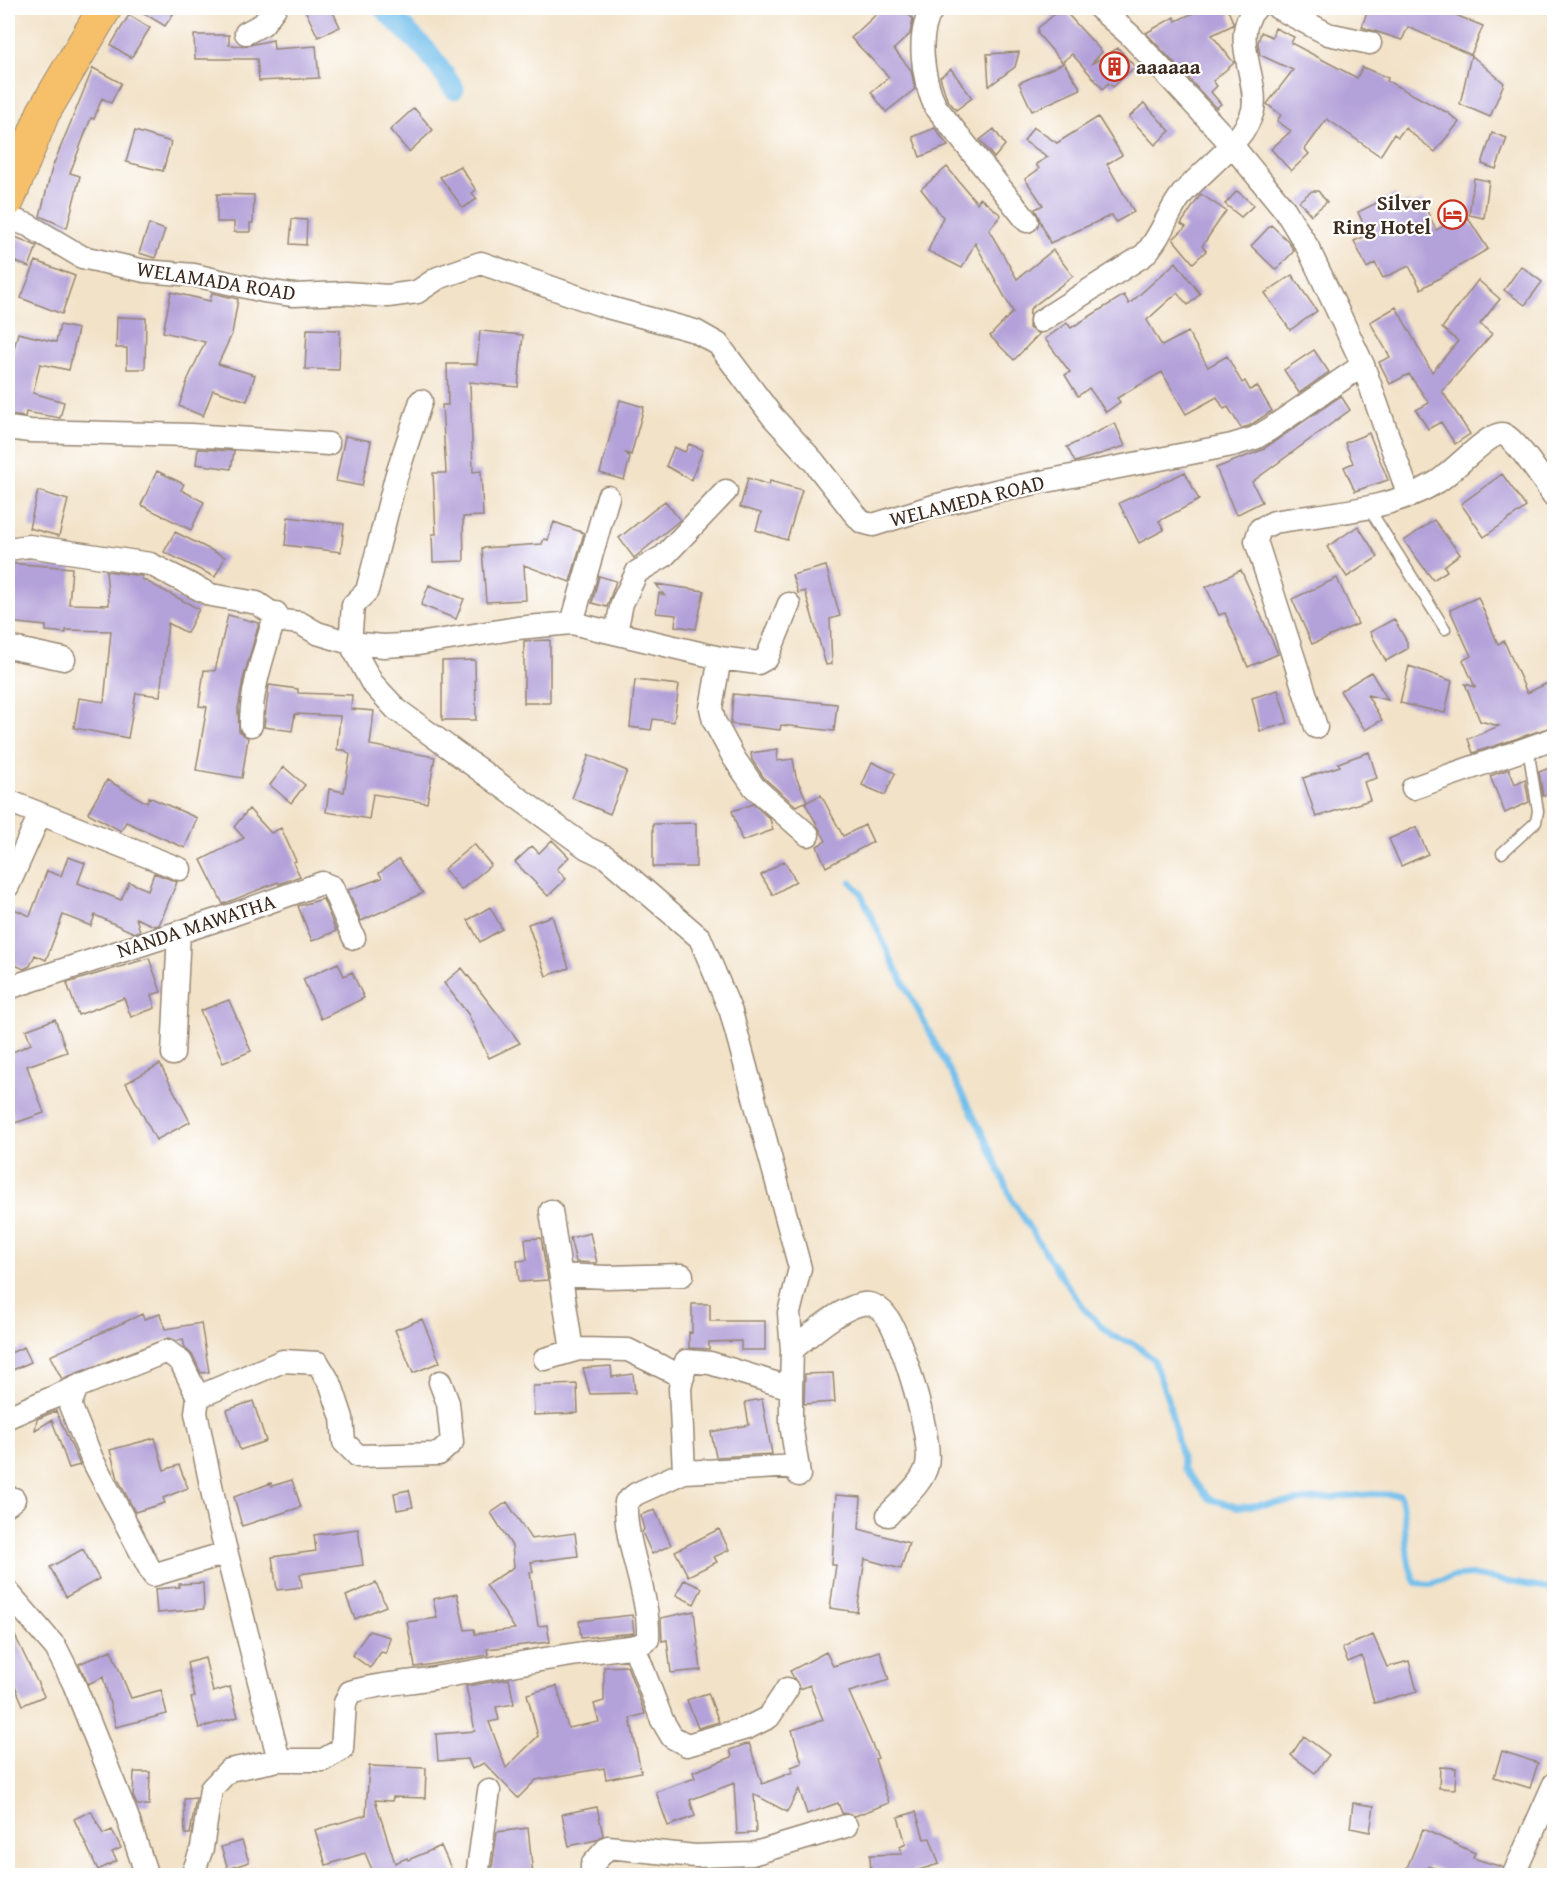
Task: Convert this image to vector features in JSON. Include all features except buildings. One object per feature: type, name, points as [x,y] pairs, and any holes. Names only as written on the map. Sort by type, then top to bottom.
[{"type":"main road","points":[[8,200],[43,113],[105,8]]},
{"type":"street","points":[[246,33],[263,24],[275,8]]},
{"type":"street","points":[[933,8],[926,21],[923,48],[929,91],[935,106],[1027,221]]},
{"type":"street","points":[[1099,8],[1130,34],[1231,144],[1285,210],[1308,248],[1363,365],[1409,496]]},
{"type":"street","points":[[1041,321],[1144,255],[1154,246],[1182,194],[1243,131],[1253,110],[1253,89],[1244,41],[1252,12],[1256,8]]},
{"type":"street","points":[[1278,8],[1328,34],[1370,43]]},
{"type":"street","name":"WELAMADA ROAD","points":[[8,218],[45,234],[82,257],[145,271],[194,275],[264,291],[293,295],[346,293],[388,296],[417,292],[438,278],[481,262],[566,293]]},
{"type":"street","name":"WELAMEDA ROAD","points":[[566,293],[696,331],[718,344],[772,416],[814,462],[854,513],[862,522],[873,525],[933,506],[981,495],[1232,445],[1254,438],[1363,365]]},
{"type":"street","points":[[192,1875],[202,1848],[211,1789],[228,1770],[279,1760],[323,1760],[342,1749],[345,1703],[350,1692],[371,1685],[437,1678],[541,1659],[634,1646],[648,1639],[649,1616],[635,1563],[626,1502],[636,1494],[684,1472],[799,1471],[791,1424],[792,1350],[789,1313],[800,1269],[730,1012],[700,939],[606,857],[587,848],[396,710],[372,683],[350,643],[353,605],[368,591],[396,477],[421,401]]},
{"type":"street","points":[[8,428],[30,431],[191,435],[328,444]]},
{"type":"street","points":[[1316,727],[1256,541],[1260,529],[1274,522],[1368,507],[1409,496],[1446,477],[1491,437],[1500,434],[1508,436],[1513,441],[1554,496]]},
{"type":"street","points":[[616,632],[622,603],[637,572],[664,556],[726,491]]},
{"type":"street","points":[[572,623],[608,497]]},
{"type":"street","points":[[8,549],[29,546],[150,564],[211,595],[257,603],[276,613],[283,621],[300,623],[317,633],[350,643],[384,646],[418,644],[517,628],[572,623],[720,658],[758,663],[766,658],[789,604]]},
{"type":"street","points":[[250,725],[258,674],[276,613]]},
{"type":"street","points":[[8,647],[64,659]]},
{"type":"street","points":[[720,658],[711,708],[714,721],[749,782],[808,835]]},
{"type":"street","points":[[1413,788],[1554,739]]},
{"type":"street","points":[[8,801],[180,869]]},
{"type":"street","points":[[8,886],[40,814]]},
{"type":"street","name":"NANDA MAWATHA","points":[[8,988],[322,883],[332,888],[354,938]]},
{"type":"street","points":[[173,1054],[179,932]]},
{"type":"street","points":[[551,1211],[572,1351]]},
{"type":"street","points":[[561,1275],[607,1277],[682,1275]]},
{"type":"street","points":[[792,1350],[848,1309],[866,1303],[877,1306],[887,1317],[902,1349],[923,1416],[927,1465],[916,1484],[888,1515]]},
{"type":"street","points":[[545,1359],[572,1351],[628,1350],[683,1377]]},
{"type":"street","points":[[8,1417],[167,1351],[181,1362],[198,1397],[196,1413],[226,1552],[279,1760]]},
{"type":"street","points":[[198,1397],[284,1361],[318,1363],[342,1418],[344,1442],[358,1456],[439,1454],[452,1442],[448,1402],[440,1382]]},
{"type":"street","points":[[684,1472],[680,1388],[686,1361],[710,1363],[791,1388]]},
{"type":"street","points":[[77,1387],[70,1405],[92,1459],[153,1575],[226,1552]]},
{"type":"street","points":[[8,1592],[56,1648],[118,1794],[147,1875]]},
{"type":"street","points":[[634,1646],[662,1720],[672,1737],[687,1745],[747,1728],[769,1717],[787,1689]]},
{"type":"street","points":[[1513,1875],[1554,1784]]},
{"type":"street","points":[[477,1875],[489,1791]]},
{"type":"street","points":[[592,1875],[592,1865],[609,1847],[695,1856],[752,1854],[846,1826]]},
{"type":"lane","points":[[1368,507],[1445,630]]},
{"type":"lane","points":[[1502,853],[1536,822],[1538,811],[1528,748]]},
{"type":"waterway","points":[[383,8],[428,52],[454,89]]},
{"type":"waterway","points":[[851,882],[860,892],[892,961],[984,1136],[1012,1200],[1085,1310],[1112,1336],[1135,1344],[1153,1359],[1169,1403],[1184,1469],[1209,1499],[1238,1507],[1371,1494],[1400,1495],[1407,1551],[1416,1583],[1431,1584],[1451,1577],[1471,1575],[1554,1590]]},
{"type":"place","name":"aaaaaa","points":[[1115,67]]},
{"type":"place","name":"Silver Ring Hotel","points":[[1452,215]]}]
